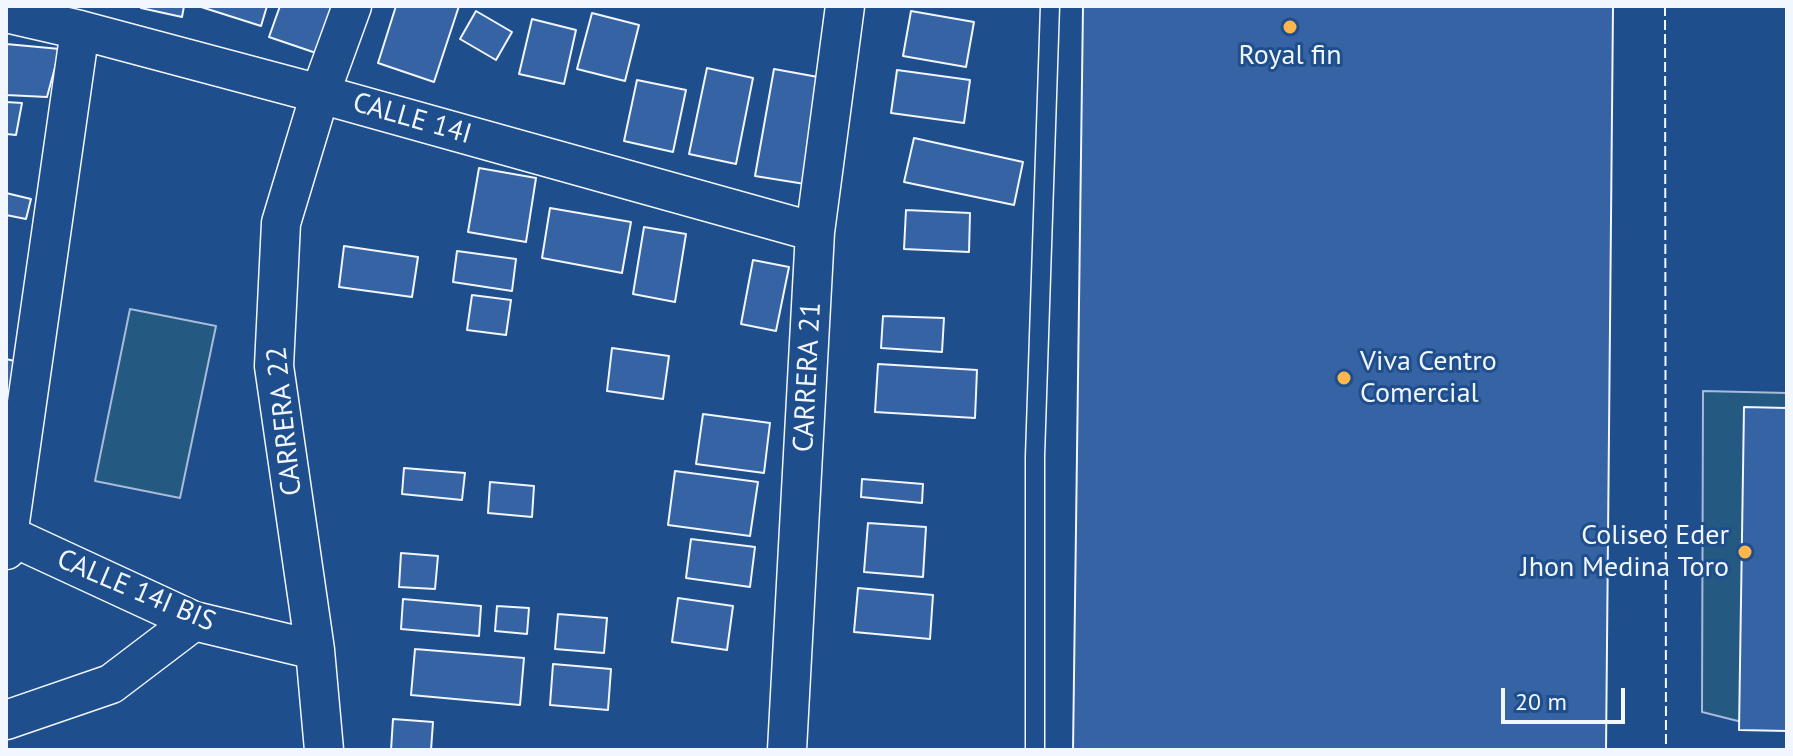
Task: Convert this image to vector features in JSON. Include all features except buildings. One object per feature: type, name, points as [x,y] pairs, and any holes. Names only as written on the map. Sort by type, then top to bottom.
[{"type":"street","name":"CARRERA 22","points":[[324,750],[315,650],[274,366],[281,223],[320,94],[352,6]]},
{"type":"street","name":"CARRERA 21","points":[[787,750],[815,232],[845,6]]},
{"type":"street","name":"CALLE 14I","points":[[6,13],[320,94],[815,232]]},
{"type":"street","points":[[7,540],[80,30]]},
{"type":"street","name":"CALLE 14I BIS","points":[[7,540],[194,621],[315,650]]},
{"type":"street","points":[[6,720],[111,684],[194,621]]},
{"type":"lane","points":[[1035,750],[1035,456],[1050,6]]},
{"type":"shaded area","points":[[130,309],[216,326],[180,498],[95,481]]},
{"type":"shaded area","name":"Coliseo Eder Jhon Medina Toro","points":[[1703,391],[1787,393],[1787,728],[1746,723],[1702,712]]},
{"type":"fence","points":[[1665,6],[1666,750]]},
{"type":"place","name":"Royal fin","points":[[1290,27]]},
{"type":"place","name":"Viva Centro Comercial","points":[[1344,378]]},
{"type":"place","name":"Coliseo Eder Jhon Medina Toro","points":[[1745,552]]}]
